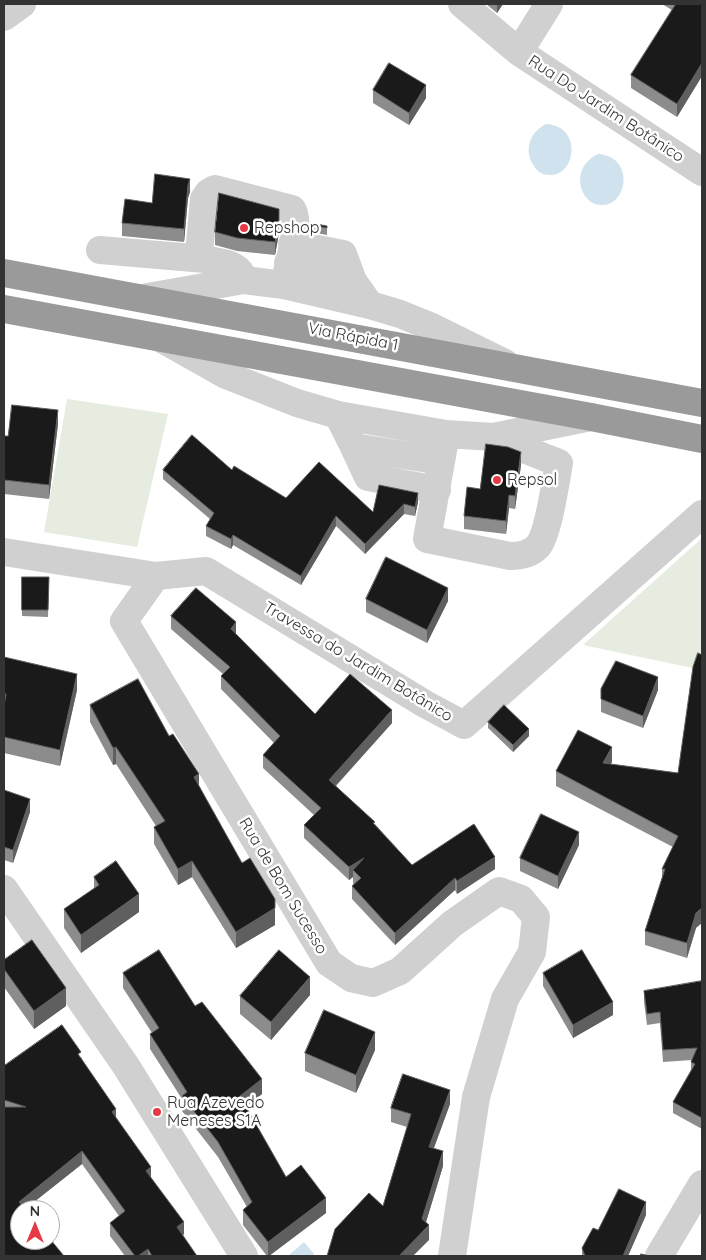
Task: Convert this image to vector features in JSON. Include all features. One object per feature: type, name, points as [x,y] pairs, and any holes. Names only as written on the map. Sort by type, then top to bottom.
[{"type":"highway","name":"Via Rápida 1","points":[[4,273],[702,403]]},
{"type":"highway","points":[[4,309],[702,439]]},
{"type":"street","points":[[4,17],[22,4]]},
{"type":"street","name":"Rua Do Jardim Botânico","points":[[462,4],[519,52],[699,163]]},
{"type":"street","name":"Rua Do Jardim Botânico","points":[[519,52],[549,4]]},
{"type":"street","points":[[205,259],[199,254],[204,199],[208,193],[215,189],[292,209],[295,213],[296,227],[288,264]]},
{"type":"street","points":[[100,250],[205,259],[237,267],[242,273],[244,280]]},
{"type":"street","points":[[142,298],[244,280],[288,264],[343,254],[353,281],[370,305]]},
{"type":"street","points":[[288,264],[370,305],[400,314],[432,327],[516,368]]},
{"type":"street","points":[[161,339],[226,376],[297,403],[338,415],[446,434],[493,437],[591,417]]},
{"type":"street","points":[[338,415],[368,477],[437,490]]},
{"type":"street","points":[[446,434],[427,539],[510,556],[522,556],[533,551],[544,537],[559,463],[493,437]]},
{"type":"street","points":[[354,447],[441,461]]},
{"type":"street","name":"Travessa do Jardim Botânico","points":[[4,552],[156,576],[206,571],[425,704],[464,725],[702,514]]},
{"type":"street","name":"Rua de Bom Sucesso","points":[[156,576],[124,621],[330,963],[351,978],[373,983],[400,971],[452,924],[499,891],[521,899],[536,917],[532,952],[505,999],[476,1097],[452,1256]]},
{"type":"street","points":[[4,889],[126,1066],[244,1256]]},
{"type":"street","points":[[659,1256],[702,1184]]},
{"type":"shaded area","points":[[67,399],[168,414],[137,547],[44,532]]},
{"type":"shaded area","points":[[702,538],[702,670],[583,645]]},
{"type":"water","points":[[546,124],[558,127],[566,133],[572,151],[566,168],[559,173],[550,175],[543,174],[537,170],[529,154],[532,137],[540,127]]},
{"type":"water","points":[[598,154],[610,157],[618,163],[624,181],[618,198],[611,203],[602,205],[588,200],[580,184],[581,172],[587,162]]},
{"type":"water","points":[[304,1242],[314,1254],[312,1256],[288,1256]]},
{"type":"building","points":[[676,4],[702,4],[702,63],[677,104],[631,75]]},
{"type":"building","points":[[389,63],[426,85],[409,113],[373,90]]},
{"type":"building","points":[[155,174],[190,179],[184,229],[122,223],[125,199],[152,203]]},
{"type":"building","name":"Repshop","points":[[219,193],[279,209],[275,242],[237,238],[215,232]]},
{"type":"building","points":[[311,223],[327,226],[327,228],[311,225]]},
{"type":"building","points":[[12,405],[58,410],[49,485],[4,480],[4,436],[8,436]]},
{"type":"building","points":[[192,435],[232,470],[234,466],[286,498],[319,462],[373,512],[379,485],[418,493],[415,507],[404,504],[365,544],[336,516],[301,576],[233,535],[231,539],[206,526],[214,513],[163,470]]},
{"type":"building","points":[[486,444],[508,447],[521,452],[515,496],[509,495],[506,521],[464,516],[467,487],[480,489]]},
{"type":"building","points":[[386,557],[448,588],[427,630],[366,599]]},
{"type":"building","points":[[22,577],[49,577],[48,610],[22,610]]},
{"type":"building","points":[[196,588],[236,622],[231,629],[315,714],[350,674],[392,710],[329,780],[375,822],[373,823],[412,865],[474,824],[495,857],[457,881],[455,878],[395,933],[352,886],[361,878],[353,870],[364,858],[349,867],[304,825],[321,808],[263,755],[280,736],[221,676],[230,667],[171,616]]},
{"type":"building","points":[[698,653],[702,655],[702,908],[696,913],[687,943],[645,931],[665,869],[662,869],[678,836],[556,771],[578,730],[612,747],[603,763],[678,773],[693,667]]},
{"type":"building","points":[[4,657],[77,674],[60,750],[4,737],[6,694],[4,694]]},
{"type":"building","points":[[616,661],[658,677],[643,716],[601,699],[601,689]]},
{"type":"building","points":[[138,679],[169,736],[173,734],[199,774],[194,777],[242,863],[250,858],[275,899],[275,908],[236,932],[192,861],[178,869],[154,827],[165,821],[116,747],[113,748],[90,705]]},
{"type":"building","points":[[504,705],[529,729],[513,745],[488,722]]},
{"type":"building","points":[[4,790],[30,799],[13,850],[4,847]]},
{"type":"building","points":[[541,814],[579,832],[558,876],[520,858]]},
{"type":"building","points":[[116,861],[139,894],[81,935],[64,909],[99,885],[94,877]]},
{"type":"building","points":[[32,940],[66,988],[34,1011],[4,969],[4,960]]},
{"type":"building","points":[[159,950],[195,1006],[202,1002],[262,1079],[240,1096],[286,1177],[301,1165],[326,1198],[268,1242],[243,1210],[252,1202],[218,1142],[182,1096],[187,1092],[150,1034],[159,1028],[123,973]]},
{"type":"building","points":[[279,950],[310,977],[271,1022],[240,996]]},
{"type":"building","points":[[582,950],[613,1002],[573,1025],[543,973]]},
{"type":"building","points":[[702,981],[702,1118],[673,1102],[695,1064],[691,1062],[697,1048],[663,1050],[660,1012],[647,1014],[644,991]]},
{"type":"building","points":[[324,1010],[375,1032],[356,1075],[305,1053]]},
{"type":"building","points":[[62,1025],[81,1052],[78,1054],[116,1109],[112,1112],[151,1167],[146,1171],[184,1222],[177,1227],[197,1256],[152,1256],[148,1249],[135,1256],[110,1223],[125,1211],[82,1151],[21,1200],[10,1200],[10,1250],[59,1250],[64,1256],[4,1256],[4,1107],[26,1107],[4,1100],[4,1066]]},
{"type":"building","points":[[403,1074],[450,1090],[429,1147],[443,1151],[422,1219],[429,1225],[399,1256],[327,1256],[335,1229],[369,1193],[383,1206],[411,1114],[391,1108]]},
{"type":"building","points":[[619,1189],[646,1202],[623,1256],[585,1256],[582,1248],[593,1228],[598,1230]]},
{"type":"place","name":"Repshop","points":[[244,228]]},
{"type":"place","name":"Repsol","points":[[497,480]]},
{"type":"place","name":"Rua Azevedo Meneses S1A","points":[[157,1112]]}]
